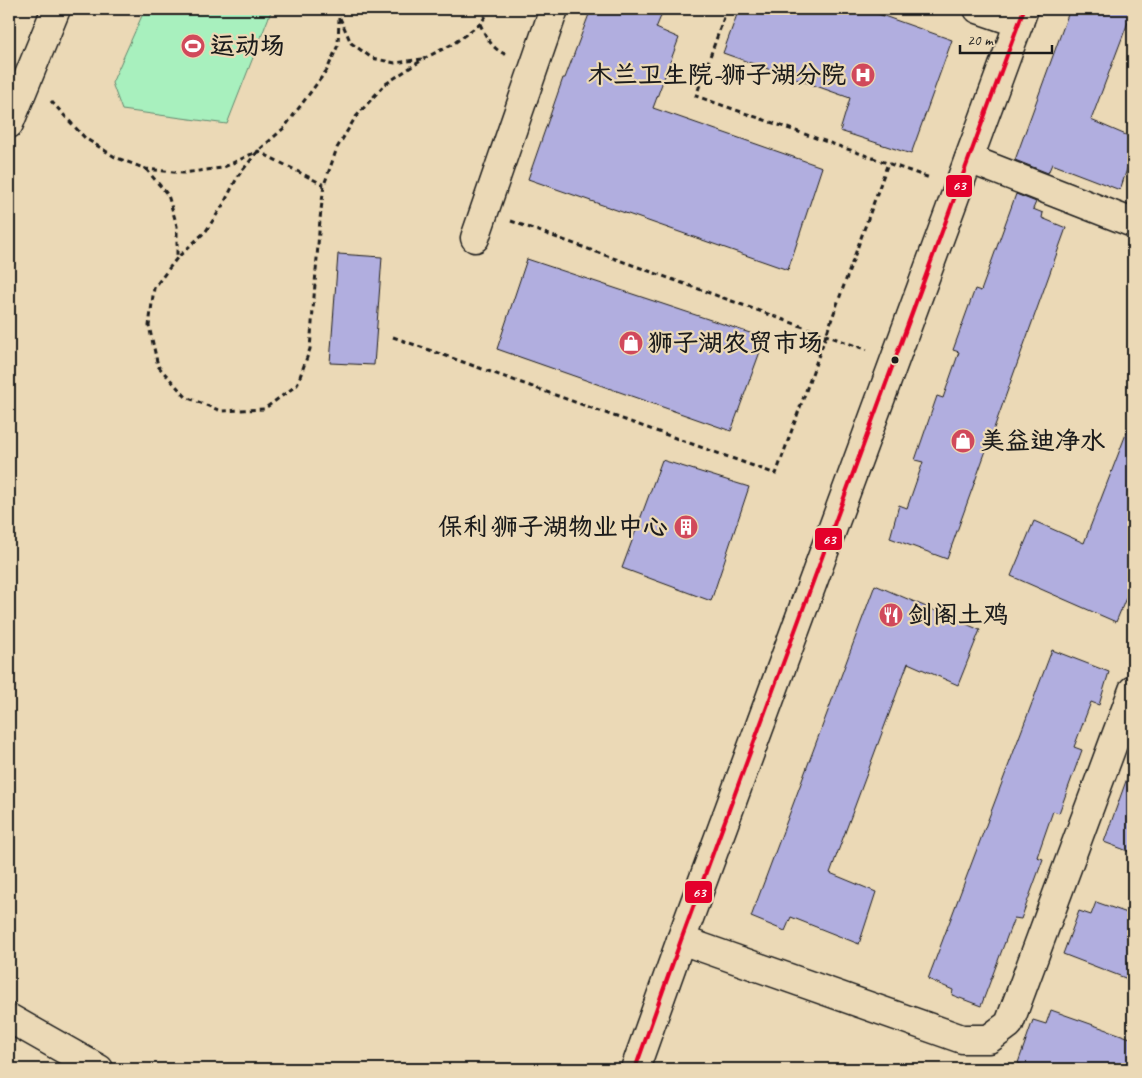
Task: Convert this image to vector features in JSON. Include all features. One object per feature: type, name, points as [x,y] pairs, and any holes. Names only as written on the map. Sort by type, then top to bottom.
[{"type":"street","points":[[9,124],[18,75],[56,9]]},
{"type":"street","points":[[475,238],[554,9]]},
{"type":"street","points":[[635,1069],[1021,16],[978,9]]},
{"type":"street","points":[[969,159],[1133,223]]},
{"type":"street","points":[[681,940],[962,1039],[989,1039],[1009,1024],[1133,690]]},
{"type":"street","points":[[9,1018],[99,1069]]},
{"type":"path","points":[[338,9],[340,18],[352,43],[372,58],[394,63],[425,58]]},
{"type":"path","points":[[340,18],[338,45],[327,70],[284,128],[258,151],[238,176],[223,205],[206,231],[177,258],[154,288],[149,326],[158,366],[186,397],[221,410],[264,409],[297,385],[310,349],[324,184],[337,148],[355,118],[384,85],[425,58],[453,44],[480,24],[491,9]]},
{"type":"path","points":[[727,9],[696,96],[958,189]]},
{"type":"path","points":[[480,24],[488,40],[501,53],[535,62]]},
{"type":"path","points":[[18,75],[85,138],[114,156],[146,169],[183,173],[222,168],[258,151]]},
{"type":"path","points":[[258,151],[324,184]]},
{"type":"path","points":[[392,337],[776,474],[888,163]]},
{"type":"path","points":[[146,169],[168,195],[177,226],[177,258]]},
{"type":"path","points":[[484,212],[895,360]]},
{"type":"green space","name":"运动场","points":[[145,9],[272,9],[227,124],[122,110],[112,83]]},
{"type":"building","points":[[591,9],[664,9],[656,28],[679,38],[653,108],[822,167],[788,270],[528,179],[563,78],[565,78]]},
{"type":"building","name":"木兰卫生院-狮子湖分院","points":[[739,9],[864,9],[952,40],[911,154],[840,131],[850,98],[723,53]]},
{"type":"building","points":[[1070,9],[1133,9],[1091,120],[1133,138],[1133,151],[1120,190],[1052,164],[1048,173],[1015,160]]},
{"type":"building","points":[[1016,194],[1036,202],[1033,209],[1043,213],[1042,218],[1066,228],[947,559],[890,538],[899,505],[907,508],[923,462],[915,460],[937,396],[943,398],[959,352],[953,350],[975,289],[981,291]]},
{"type":"building","points":[[338,254],[382,257],[374,365],[330,363]]},
{"type":"building","name":"狮子湖农贸市场","points":[[527,259],[765,338],[731,431],[497,349]]},
{"type":"building","points":[[1131,421],[1133,421],[1133,581],[1116,622],[1011,576],[1034,521],[1084,543]]},
{"type":"building","name":"保利·狮子湖物业中心","points":[[662,460],[749,487],[711,601],[622,568]]},
{"type":"building","points":[[875,585],[980,630],[958,685],[908,663],[830,873],[876,892],[859,944],[791,917],[785,931],[751,917]]},
{"type":"building","points":[[1052,650],[1109,672],[1099,705],[1091,702],[1074,747],[1082,750],[1059,813],[1053,811],[1037,857],[1043,859],[1021,919],[1014,918],[981,1006],[952,995],[953,990],[928,979]]},
{"type":"building","points":[[1130,770],[1133,770],[1133,853],[1104,842]]},
{"type":"building","points":[[1096,902],[1133,915],[1133,981],[1063,954],[1079,911],[1091,915]]},
{"type":"building","points":[[1051,1010],[1133,1039],[1133,1069],[1036,1069],[1018,1063],[1033,1020],[1046,1024]]},
{"type":"transit line","name":"63","points":[[635,1069],[1024,9]]},
{"type":"place","name":"运动场","points":[[193,46]]},
{"type":"place","name":"木兰卫生院-狮子湖分院","points":[[863,75]]},
{"type":"place","name":"狮子湖农贸市场","points":[[631,343]]},
{"type":"place","name":"美益迪净水","points":[[963,441]]},
{"type":"place","name":"保利·狮子湖物业中心","points":[[686,527]]},
{"type":"place","name":"剑阁土鸡","points":[[891,615]]}]
